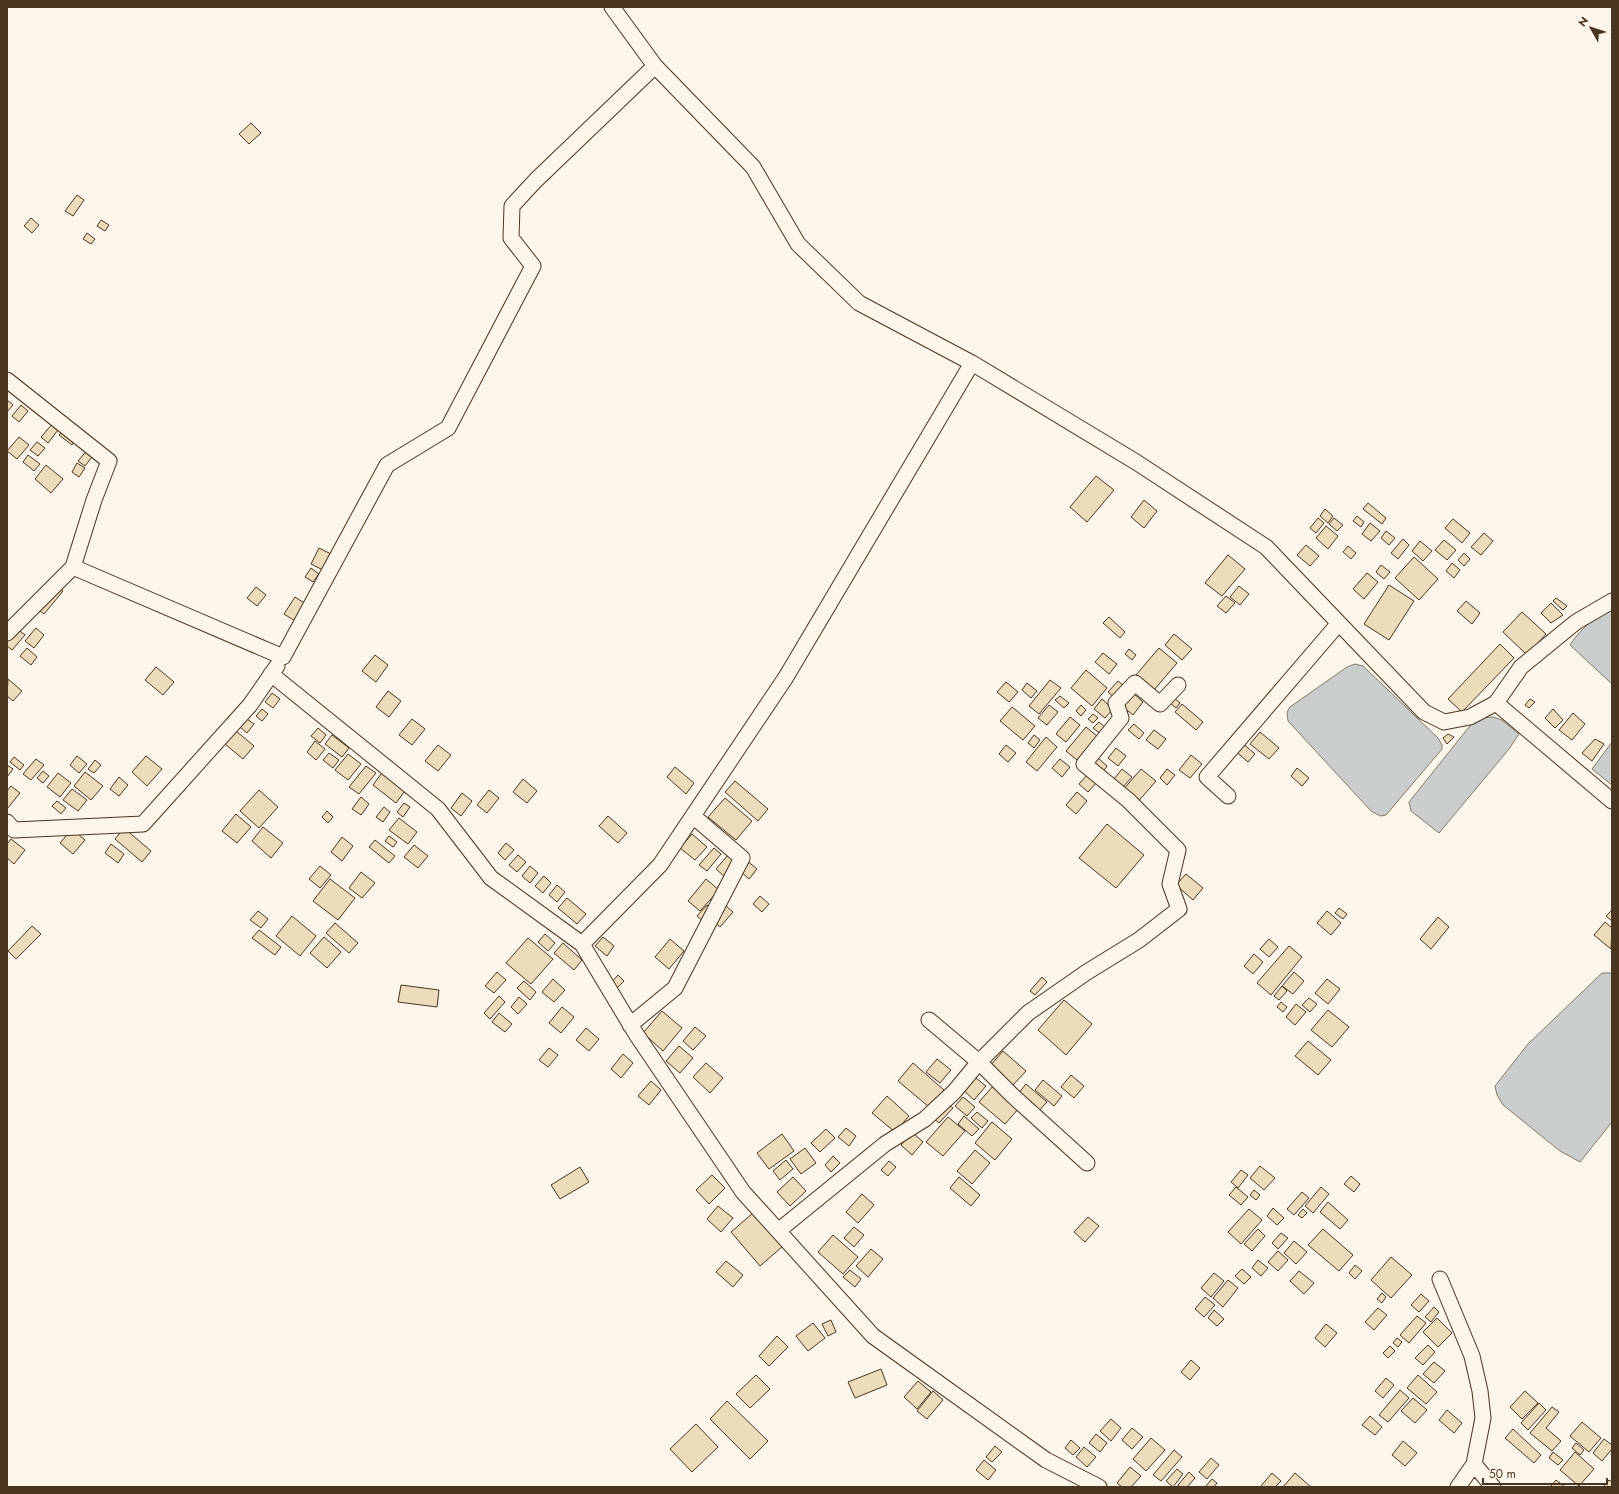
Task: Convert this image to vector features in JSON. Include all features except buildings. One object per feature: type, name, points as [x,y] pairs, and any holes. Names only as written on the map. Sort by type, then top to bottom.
[{"type":"street","points":[[612,7],[656,66],[753,168],[798,244],[859,303],[972,363],[1136,462],[1266,547],[1424,712],[1444,722],[1470,717],[1496,703],[1521,667],[1576,622],[1612,601]]},
{"type":"street","points":[[9,830],[143,824],[250,705],[283,657],[387,465],[448,428],[533,266],[511,238],[512,206],[536,180],[656,66]]},
{"type":"street","points":[[582,944],[660,865],[786,677],[972,363]]},
{"type":"street","points":[[7,380],[109,461],[94,500],[73,567],[7,633]]},
{"type":"street","points":[[73,567],[283,657]]},
{"type":"street","points":[[1228,796],[1207,777],[1339,624]]},
{"type":"street","points":[[271,674],[438,809],[492,878],[582,944],[630,1025],[743,1192],[873,1336],[1046,1460],[1099,1487]]},
{"type":"street","points":[[778,1231],[885,1144],[925,1119],[954,1092],[979,1062],[1028,1013],[1087,972],[1139,940],[1178,909],[1170,884],[1178,850],[1128,800],[1084,764],[1121,718],[1116,703],[1135,683],[1160,704],[1178,684]]},
{"type":"street","points":[[1496,703],[1612,801]]},
{"type":"street","points":[[630,1025],[675,988],[742,858],[692,816]]},
{"type":"street","points":[[929,1020],[979,1062],[1013,1096],[1087,1163]]},
{"type":"street","points":[[1440,1279],[1472,1356],[1480,1391],[1483,1418],[1474,1464],[1458,1487]]},
{"type":"street","points":[[1474,1464],[1493,1487]]},
{"type":"shaded area","points":[[1612,607],[1612,684],[1570,645],[1589,623]]},
{"type":"shaded area","points":[[1355,664],[1363,666],[1438,738],[1442,745],[1442,749],[1386,815],[1380,816],[1371,811],[1288,721],[1287,712],[1290,707],[1347,667]]},
{"type":"shaded area","points":[[1493,717],[1502,720],[1519,734],[1509,749],[1439,833],[1411,811],[1409,802],[1469,727],[1479,718]]},
{"type":"shaded area","points":[[1612,742],[1612,785],[1592,769]]},
{"type":"shaded area","points":[[1602,973],[1612,973],[1612,1122],[1580,1162],[1560,1151],[1503,1105],[1497,1095],[1495,1086],[1528,1044]]}]
